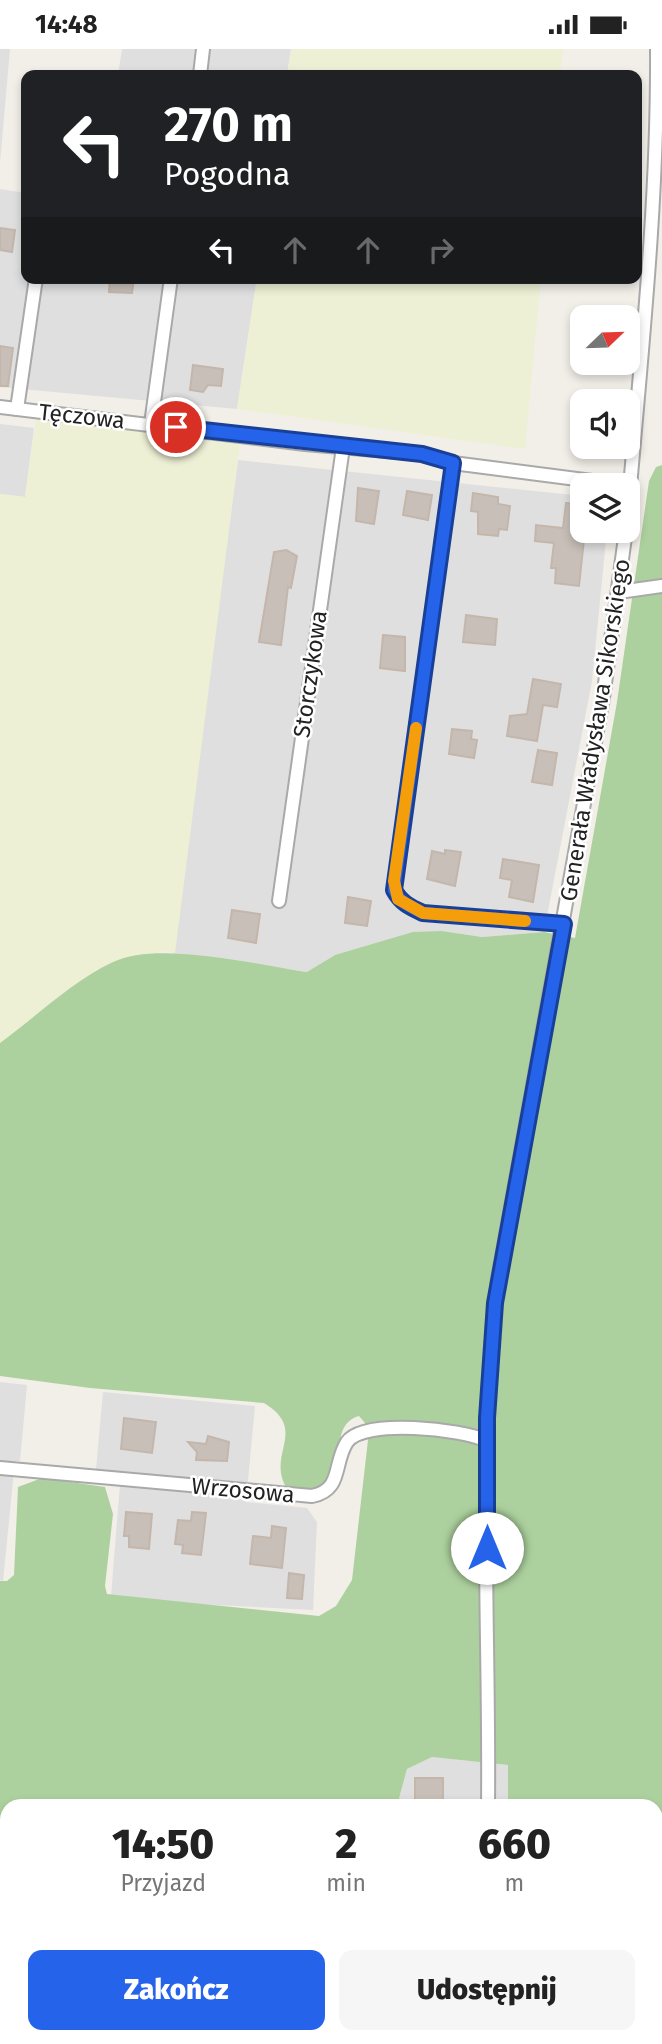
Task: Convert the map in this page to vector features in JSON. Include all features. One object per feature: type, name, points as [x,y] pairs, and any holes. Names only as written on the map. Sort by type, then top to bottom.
[{"type":"street","points":[[201,70],[203,49]]},
{"type":"street","points":[[628,473],[646,290],[657,112],[657,49]]},
{"type":"street","points":[[17,409],[35,284]]},
{"type":"street","points":[[151,424],[170,284]]},
{"type":"street","name":"Tęczowa","points":[[0,407],[422,454],[453,463],[570,478]]},
{"type":"street","name":"Storczykowa","points":[[279,901],[343,447]]},
{"type":"street","points":[[453,463],[394,890],[398,899],[408,907],[423,913],[564,924]]},
{"type":"street","name":"Generała Władysława Sikorskiego","points":[[488,1799],[487,1441],[490,1351],[498,1279],[564,924],[619,592],[625,543]]},
{"type":"street","points":[[619,592],[662,586]]},
{"type":"street","name":"Wrzosowa","points":[[0,1468],[312,1496],[323,1494],[334,1484],[346,1443],[357,1433],[372,1428],[446,1431],[476,1436],[487,1441]]},
{"type":"shaded area","points":[[0,49],[10,49],[0,163]]},
{"type":"shaded area","points":[[122,49],[291,49],[288,70],[119,70]]},
{"type":"shaded area","points":[[0,189],[21,192],[21,284],[256,284],[237,409],[0,387]]},
{"type":"shaded area","points":[[0,424],[34,428],[25,497],[0,494]]},
{"type":"shaded area","points":[[238,460],[570,495],[570,543],[606,543],[592,681],[544,932],[482,937],[442,931],[335,955],[308,972],[172,953]]},
{"type":"shaded area","points":[[0,1382],[27,1385],[20,1461],[15,1461],[3,1581],[0,1580]]},
{"type":"shaded area","points":[[103,1392],[255,1406],[246,1502],[307,1508],[317,1522],[313,1610],[157,1602],[111,1596],[121,1472],[96,1469]]},
{"type":"shaded area","points":[[432,1757],[508,1765],[508,1799],[399,1799],[407,1769]]},
{"type":"green space","points":[[291,49],[563,49],[561,70],[288,70]]},
{"type":"green space","points":[[256,284],[540,284],[525,449],[237,409]]},
{"type":"green space","points":[[36,418],[240,444],[175,953],[162,951],[27,1024],[0,1043],[0,494],[25,497]]},
{"type":"green space","points":[[662,465],[662,1799],[508,1799],[508,1765],[432,1757],[407,1769],[399,1799],[0,1799],[0,1581],[7,1581],[14,1575],[18,1487],[42,1478],[105,1487],[113,1514],[105,1586],[107,1594],[319,1616],[336,1606],[352,1580],[368,1440],[365,1423],[359,1416],[348,1423],[342,1434],[333,1474],[325,1484],[311,1490],[288,1490],[282,1477],[281,1466],[284,1423],[277,1413],[264,1403],[90,1388],[0,1376],[0,1043],[83,979],[113,962],[132,956],[155,953],[208,956],[307,972],[335,955],[413,932],[442,931],[482,937],[544,932],[575,938],[617,702],[649,481],[656,467]]},
{"type":"building","points":[[0,228],[15,230],[12,252],[0,250]]},
{"type":"building","points":[[110,284],[133,284],[132,293],[109,292]]},
{"type":"building","points":[[0,346],[13,348],[8,386],[0,386]]},
{"type":"building","points":[[193,365],[223,369],[221,386],[208,385],[203,392],[190,390]]},
{"type":"building","points":[[358,488],[379,491],[374,524],[356,521]]},
{"type":"building","points":[[407,491],[432,495],[428,520],[403,515]]},
{"type":"building","points":[[473,493],[498,497],[498,504],[510,506],[507,530],[499,529],[498,536],[478,534],[478,512],[471,511]]},
{"type":"building","points":[[566,503],[570,503],[570,543],[584,543],[579,586],[555,583],[556,568],[551,568],[554,543],[535,541],[536,525],[563,528]]},
{"type":"building","points":[[286,550],[297,556],[291,588],[288,587],[281,645],[259,642],[274,552]]},
{"type":"building","points":[[466,615],[497,619],[495,645],[463,642]]},
{"type":"building","points":[[383,635],[405,637],[405,671],[380,668]]},
{"type":"building","points":[[533,679],[561,684],[557,707],[543,705],[537,741],[507,736],[510,716],[527,714]]},
{"type":"building","points":[[452,729],[472,731],[471,739],[477,740],[474,758],[449,754]]},
{"type":"building","points":[[538,750],[557,753],[552,785],[532,782]]},
{"type":"building","points":[[445,850],[461,852],[455,886],[427,879],[432,851],[445,854]]},
{"type":"building","points":[[503,859],[539,865],[533,902],[509,897],[512,880],[500,878]]},
{"type":"building","points":[[348,897],[371,901],[367,926],[345,923]]},
{"type":"building","points":[[232,910],[260,914],[256,943],[228,938]]},
{"type":"building","points":[[124,1418],[156,1422],[152,1453],[121,1449]]},
{"type":"building","points":[[208,1436],[229,1442],[227,1461],[196,1460],[197,1452],[188,1442],[206,1444]]},
{"type":"building","points":[[126,1512],[152,1514],[149,1549],[129,1547],[129,1536],[124,1536]]},
{"type":"building","points":[[192,1512],[206,1513],[201,1555],[182,1553],[183,1545],[175,1544],[178,1520],[191,1521]]},
{"type":"building","points":[[272,1526],[286,1528],[282,1568],[250,1564],[253,1536],[271,1538]]},
{"type":"building","points":[[289,1573],[304,1575],[302,1599],[287,1598]]},
{"type":"building","points":[[415,1778],[443,1778],[443,1799],[415,1799]]},
{"type":"slow traffic","points":[[416,728],[394,881],[398,899],[423,913],[525,921]]},
{"type":"route","points":[[176,427],[305,444],[422,454],[453,463],[394,890],[398,899],[408,907],[423,913],[564,924],[495,1303],[487,1418],[487,1548]]}]
